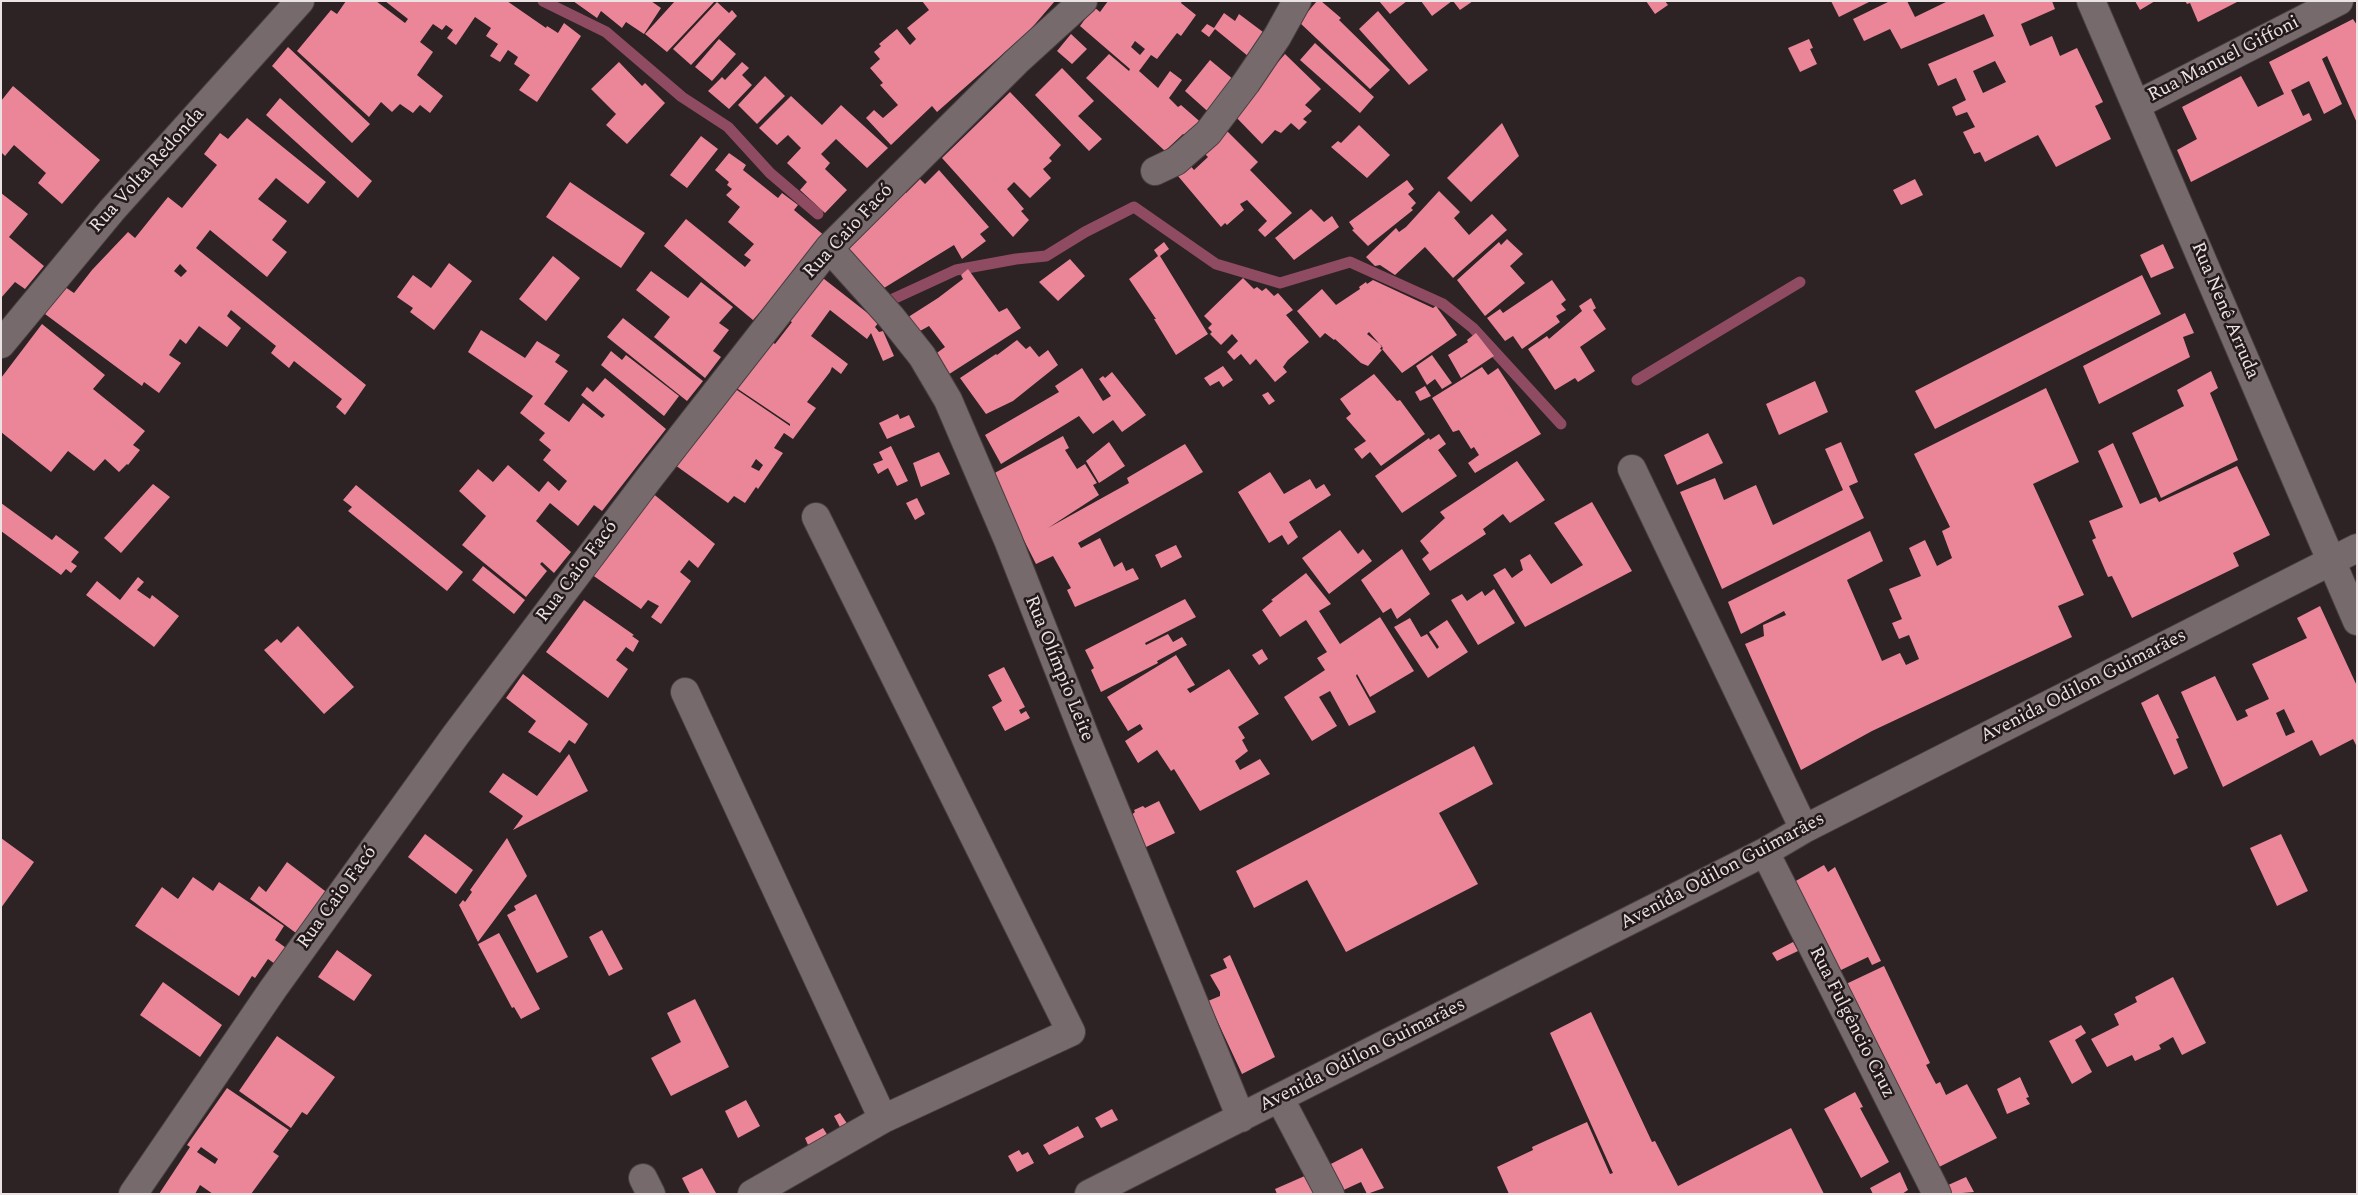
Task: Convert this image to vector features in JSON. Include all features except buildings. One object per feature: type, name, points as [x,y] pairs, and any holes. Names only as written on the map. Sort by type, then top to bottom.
[{"type":"street","name":"Rua Volta Redonda","points":[[1,344],[112,210],[300,1]]},
{"type":"street","name":"Rua Caio Facó","points":[[134,1194],[273,989],[455,736],[638,493],[829,248],[1016,62],[1083,1]]},
{"type":"street","points":[[1155,171],[1176,161],[1208,133],[1246,83],[1277,37],[1297,1]]},
{"type":"street","name":"Rua Nenê Arruda","points":[[2091,1],[2330,562],[2357,621]]},
{"type":"street","name":"Rua Manuel Giffoni","points":[[2136,105],[2339,1]]},
{"type":"street","name":"Rua Olímpio Leite","points":[[829,248],[891,317],[922,356],[948,400],[1008,540],[1086,739],[1241,1118]]},
{"type":"street","points":[[1632,470],[1804,829]]},
{"type":"street","points":[[752,1194],[882,1119],[1071,1032],[816,517]]},
{"type":"street","name":"Avenida Odilon Guimarães","points":[[1089,1194],[1765,852],[1804,829],[2357,548]]},
{"type":"street","points":[[685,692],[882,1119]]},
{"type":"street","name":"Rua Fulgêncio Cruz","points":[[1765,852],[1937,1194]]},
{"type":"street","points":[[1280,1099],[1330,1194]]},
{"type":"waterway","points":[[543,1],[606,32],[682,97],[728,127],[770,173],[818,214]]},
{"type":"waterway","points":[[893,299],[956,270],[1016,259],[1046,256],[1085,232],[1134,207],[1216,264],[1280,283],[1350,262],[1443,304],[1473,328],[1561,424]]},
{"type":"waterway","points":[[1637,380],[1800,282]]}]
